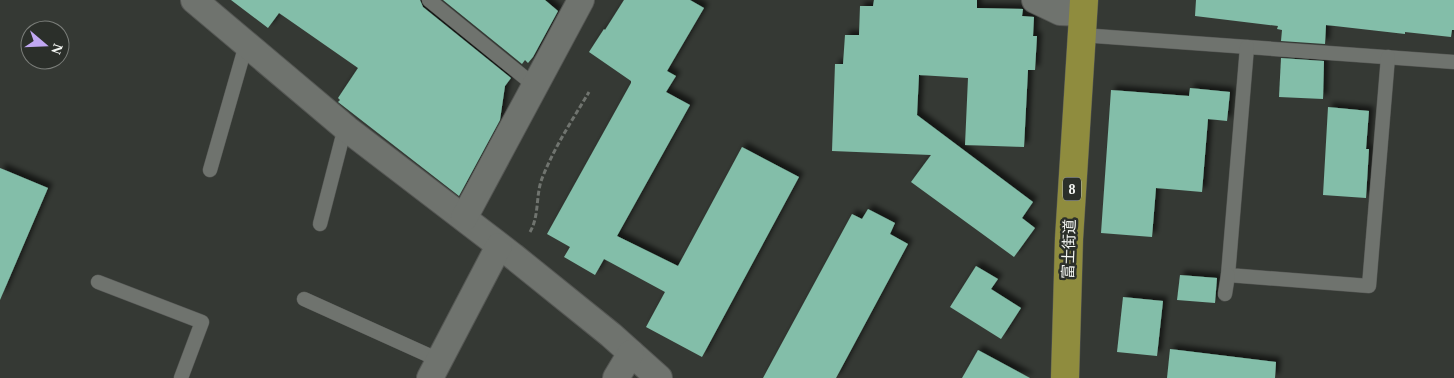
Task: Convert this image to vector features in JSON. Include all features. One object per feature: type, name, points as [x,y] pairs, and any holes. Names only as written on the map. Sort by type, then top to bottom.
[{"type":"main road","name":"富士街道","points":[[1065,378],[1069,239],[1083,16]]},
{"type":"street","points":[[194,0],[347,129],[506,251],[659,378]]},
{"type":"street","points":[[464,218],[581,0]]},
{"type":"street","points":[[1035,0],[1060,12],[1083,16]]},
{"type":"street","points":[[435,369],[506,251]]},
{"type":"street","points":[[616,378],[631,353]]},
{"type":"lane","points":[[429,0],[535,86]]},
{"type":"lane","points":[[1083,16],[1247,47],[1454,62]]},
{"type":"lane","points":[[210,170],[243,55],[248,46]]},
{"type":"lane","points":[[1225,294],[1247,47]]},
{"type":"lane","points":[[1228,275],[1369,286],[1388,57]]},
{"type":"lane","points":[[320,224],[343,135],[347,129]]},
{"type":"lane","points":[[98,282],[202,322],[182,378]]},
{"type":"lane","points":[[304,299],[435,369]]},
{"type":"path","points":[[506,251],[532,229],[538,202],[538,189],[551,157],[589,92]]},
{"type":"building","points":[[231,0],[420,0],[423,7],[511,78],[505,86],[500,120],[459,196],[338,102],[340,100],[338,98],[358,68],[279,13],[268,28]]},
{"type":"building","points":[[443,0],[545,0],[558,11],[533,57],[528,63],[525,60],[522,64]]},
{"type":"building","points":[[624,0],[690,0],[704,8],[667,71],[676,76],[666,92],[690,105],[617,236],[678,266],[742,147],[799,177],[702,357],[646,327],[665,292],[604,259],[595,275],[564,257],[570,247],[547,234],[631,83],[631,81],[589,52]]},
{"type":"building","points":[[874,0],[977,0],[977,8],[1023,9],[1022,16],[1034,17],[1033,36],[1037,36],[1035,70],[1028,70],[1024,147],[965,145],[968,78],[919,75],[917,115],[1033,202],[1022,218],[1035,228],[1014,257],[911,182],[931,155],[832,151],[835,64],[843,64],[845,35],[859,35],[860,6],[873,6]]},
{"type":"building","points":[[1196,0],[1454,0],[1454,30],[1452,30],[1451,37],[1326,25],[1325,44],[1281,41],[1282,30],[1277,29],[1278,26],[1195,16]]},
{"type":"building","points":[[1281,58],[1324,61],[1323,99],[1279,97]]},
{"type":"building","points":[[1190,88],[1230,92],[1227,121],[1208,119],[1202,192],[1156,188],[1152,237],[1101,233],[1111,90],[1189,96]]},
{"type":"building","points":[[1328,107],[1369,111],[1366,149],[1369,149],[1366,198],[1323,195]]},
{"type":"building","points":[[0,168],[48,188],[0,300]]},
{"type":"building","points":[[868,209],[895,223],[890,234],[908,244],[836,378],[763,378],[852,214],[862,219]]},
{"type":"building","points":[[976,266],[998,279],[991,289],[1021,308],[1001,339],[950,307]]},
{"type":"building","points":[[1180,275],[1217,278],[1215,303],[1177,300]]},
{"type":"building","points":[[1123,297],[1163,301],[1157,356],[1117,352]]},
{"type":"building","points":[[1170,349],[1276,362],[1275,378],[1167,378]]},
{"type":"building","points":[[978,350],[1030,378],[962,378]]}]
